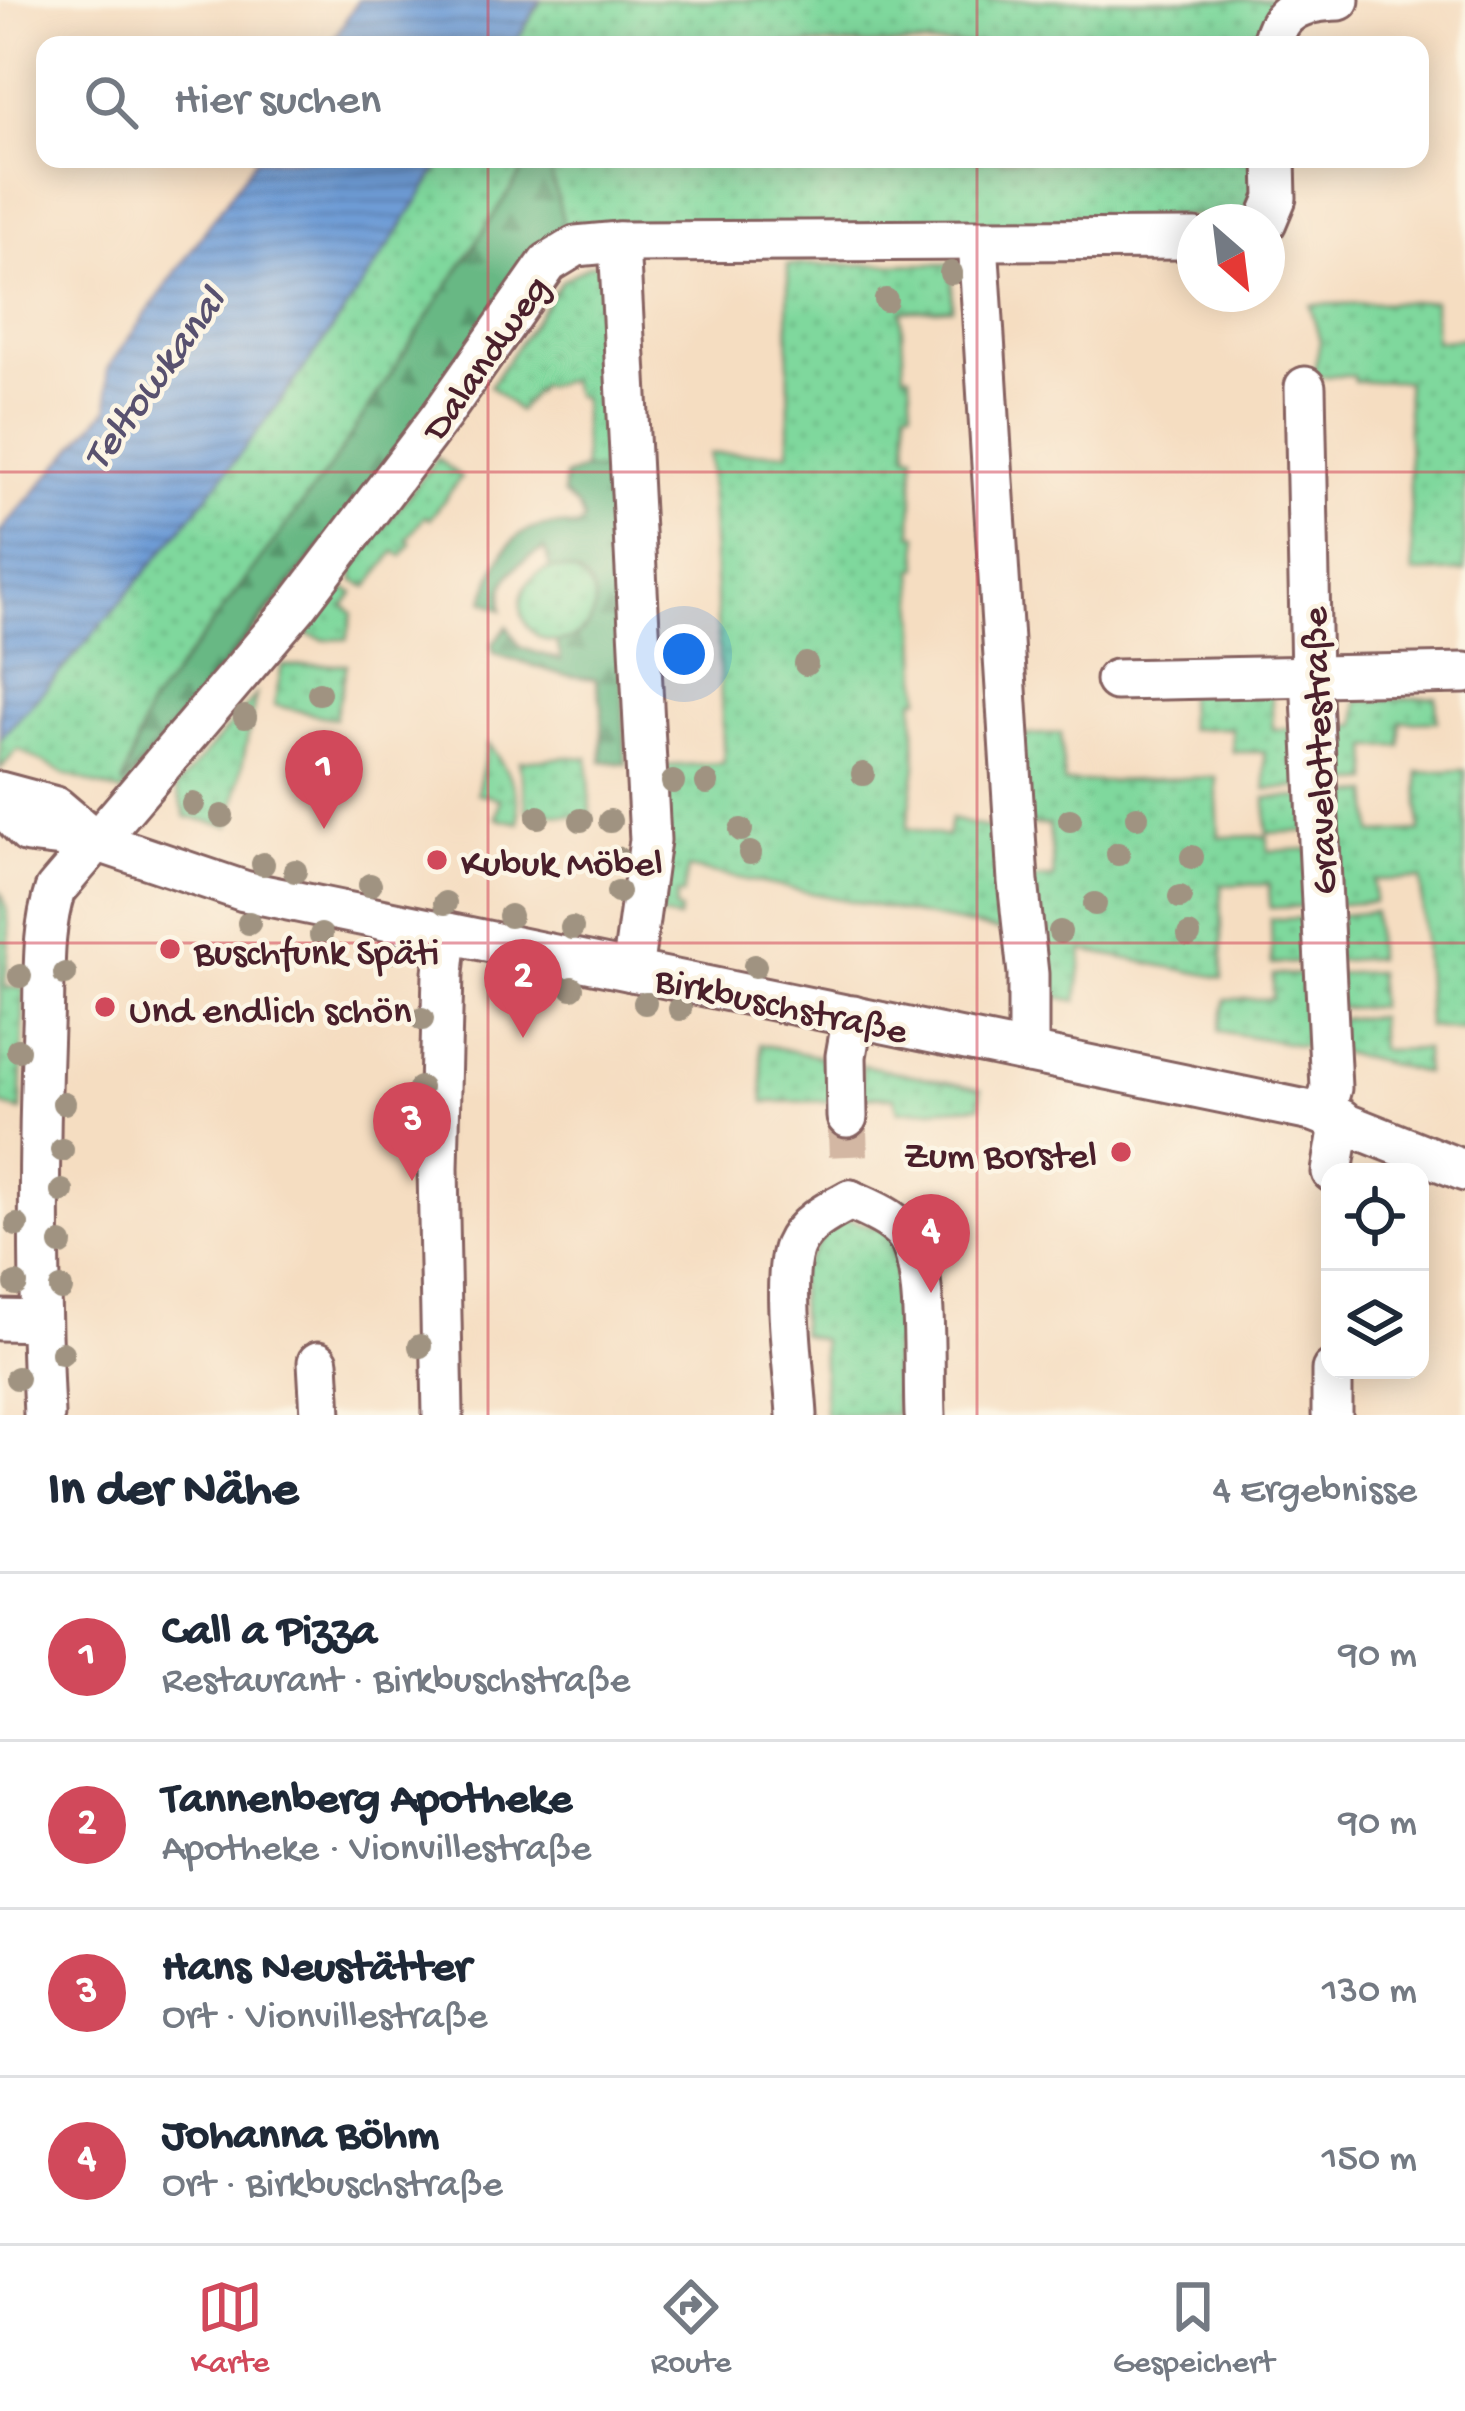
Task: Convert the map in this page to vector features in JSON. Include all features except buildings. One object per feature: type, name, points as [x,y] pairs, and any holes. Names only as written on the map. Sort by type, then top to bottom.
[{"type":"street","points":[[1274,36],[1286,14],[1300,4],[1339,0]]},
{"type":"street","points":[[1274,204],[1275,168]]},
{"type":"street","name":"Dalandweg","points":[[44,1415],[41,1082],[47,926],[56,890],[297,606],[548,263],[575,246],[619,242],[1177,239]]},
{"type":"street","points":[[978,241],[1018,881],[1028,974],[1028,1053]]},
{"type":"street","points":[[619,242],[650,840],[632,971]]},
{"type":"street","name":"Gravelottestraße","points":[[1305,387],[1311,676],[1332,1163]]},
{"type":"street","points":[[1116,680],[1465,673]]},
{"type":"street","name":"Birkbuschstraße","points":[[0,792],[56,807],[96,841]]},
{"type":"street","name":"Birkbuschstraße","points":[[0,803],[28,833],[96,841],[244,891],[1332,1117],[1465,1171]]},
{"type":"street","points":[[443,1415],[438,1168],[447,933]]},
{"type":"street","points":[[847,1117],[846,1055],[853,1016]]},
{"type":"street","points":[[797,1415],[790,1276],[794,1246],[850,1186],[910,1240],[918,1273],[925,1415]]},
{"type":"street","points":[[0,1320],[40,1321]]},
{"type":"street","points":[[318,1362],[321,1415]]},
{"type":"street","points":[[1332,1379],[1332,1415]]},
{"type":"green space","points":[[542,0],[1284,0],[1265,36],[520,36]]},
{"type":"green space","points":[[438,168],[1253,168],[1249,204],[1177,204],[1177,216],[1161,216],[1146,229],[589,232],[575,220],[394,460],[122,793],[65,774],[18,749],[0,769],[0,739],[179,531],[344,312]]},
{"type":"green space","points":[[524,168],[550,168],[563,220],[555,236],[340,523],[122,786],[148,709],[329,469]]},
{"type":"green space","points":[[952,264],[952,308],[901,311],[904,374],[910,374],[912,408],[906,409],[908,454],[914,454],[912,534],[918,535],[919,568],[914,569],[920,698],[914,699],[916,766],[907,828],[947,837],[951,819],[996,830],[1009,933],[688,868],[683,895],[677,895],[678,919],[654,914],[664,766],[724,763],[709,454],[789,452],[788,265]]},
{"type":"green space","points":[[590,265],[604,265],[614,472],[584,469],[582,397],[575,396],[569,380],[540,385],[518,411],[490,386],[562,281]]},
{"type":"green space","points":[[1434,301],[1435,341],[1465,338],[1465,571],[1413,573],[1406,381],[1355,382],[1354,376],[1313,376],[1320,341],[1310,305]]},
{"type":"green space","points":[[437,458],[461,477],[430,519],[425,516],[407,539],[411,543],[402,556],[395,551],[368,587],[354,581],[353,569]]},
{"type":"green space","points":[[584,469],[614,472],[626,764],[602,761],[602,707],[596,679],[563,675],[502,656],[494,653],[492,645],[507,626],[521,648],[561,660],[557,642],[575,637],[593,614],[595,601],[582,577],[550,569],[545,550],[512,572],[503,589],[502,610],[484,601],[496,566],[514,540],[539,527],[577,527],[584,521],[579,508],[563,494],[565,477]]},
{"type":"green space","points":[[558,568],[584,579],[595,605],[584,631],[558,642],[532,631],[521,605],[532,579]]},
{"type":"green space","points":[[346,589],[354,593],[344,606],[353,613],[347,639],[324,640],[306,634],[336,593]]},
{"type":"green space","points":[[347,664],[335,719],[274,705],[282,666]]},
{"type":"green space","points":[[1271,685],[1273,729],[1308,729],[1310,787],[1266,789],[1264,752],[1233,752],[1232,728],[1188,729],[1187,688]]},
{"type":"green space","points":[[256,695],[230,826],[186,817],[176,788]]},
{"type":"green space","points":[[1436,697],[1437,721],[1401,722],[1401,746],[1369,747],[1370,781],[1328,784],[1327,727],[1357,725],[1357,701]]},
{"type":"green space","points":[[1061,733],[1064,783],[1216,777],[1219,837],[1267,836],[1268,851],[1309,849],[1312,906],[1270,908],[1269,884],[1221,885],[1223,978],[1083,950],[1077,1001],[1041,993],[1026,879],[1054,878],[1049,825],[1021,825],[1016,736]]},
{"type":"green space","points":[[488,743],[515,790],[519,823],[496,818],[500,799],[477,793]]},
{"type":"green space","points":[[588,758],[591,818],[527,811],[519,761]]},
{"type":"green space","points":[[1465,770],[1465,1031],[1428,1027],[1421,879],[1374,880],[1374,902],[1330,905],[1328,796],[1370,793],[1373,833],[1420,831],[1418,772]]},
{"type":"green space","points":[[1310,797],[1310,831],[1267,833],[1266,798]]},
{"type":"green space","points":[[0,891],[9,925],[5,987],[24,988],[21,1111],[0,1104]]},
{"type":"green space","points":[[1374,912],[1376,958],[1332,961],[1329,916]]},
{"type":"green space","points":[[1313,918],[1315,962],[1272,964],[1271,919]]},
{"type":"green space","points":[[1377,972],[1378,1007],[1334,1008],[1332,974]]},
{"type":"green space","points":[[1316,974],[1320,1049],[1219,1031],[1226,999],[1273,999],[1273,975]]},
{"type":"green space","points":[[1378,1017],[1380,1050],[1424,1049],[1425,1073],[1336,1051],[1333,1019]]},
{"type":"green space","points":[[760,1044],[829,1059],[832,1101],[764,1102]]},
{"type":"green space","points":[[862,1065],[981,1089],[980,1106],[898,1111],[894,1097],[862,1096]]},
{"type":"green space","points":[[837,1217],[893,1232],[915,1349],[893,1345],[896,1415],[825,1415],[822,1340],[801,1334],[798,1273]]},
{"type":"water","points":[[358,0],[541,0],[519,36],[336,36]]},
{"type":"water","name":"Teltowkanal","points":[[250,168],[438,168],[344,312],[236,460],[121,602],[0,739],[0,532],[109,407],[107,369]]},
{"type":"tunnel","points":[[847,1117],[849,1173]]},
{"type":"place","name":"Call a Pizza","points":[[324,829]]},
{"type":"place","name":"Kubuk Möbel","points":[[437,860]]},
{"type":"place","name":"Buschfunk Späti","points":[[170,949]]},
{"type":"place","name":"Und endlich schön","points":[[105,1007]]},
{"type":"place","name":"Tannenberg Apotheke","points":[[523,1038]]},
{"type":"place","name":"Zum Borstel","points":[[1121,1152]]},
{"type":"place","name":"Hans Neustätter","points":[[412,1181]]},
{"type":"place","name":"Johanna Böhm","points":[[931,1293]]}]
